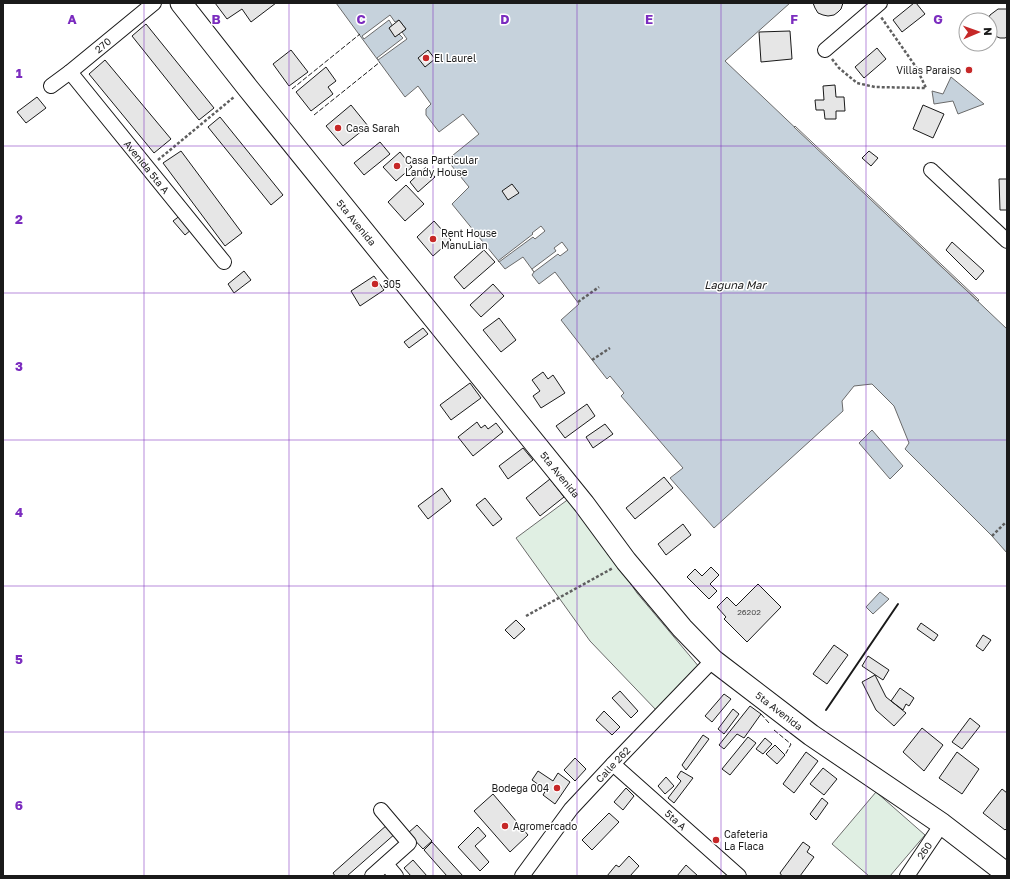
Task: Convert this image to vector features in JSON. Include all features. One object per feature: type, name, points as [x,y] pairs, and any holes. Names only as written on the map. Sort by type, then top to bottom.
[{"type":"highway","name":"5ta Avenida","points":[[181,3],[247,87],[584,504],[626,561],[682,628],[713,660],[811,734],[1006,870]]},
{"type":"street","name":"270","points":[[51,86],[154,3]]},
{"type":"street","points":[[826,50],[878,5]]},
{"type":"street","name":"Avenida 5ta A","points":[[70,72],[147,169],[224,262]]},
{"type":"street","points":[[931,170],[1007,241]]},
{"type":"street","name":"Calle 262","points":[[522,876],[571,809],[713,660]]},
{"type":"street","name":"5ta A","points":[[613,764],[739,876]]},
{"type":"street","points":[[372,876],[409,843],[381,810]]},
{"type":"street","name":"260","points":[[907,876],[942,824]]},
{"type":"street","points":[[386,864],[396,876]]},
{"type":"path","points":[[826,50],[839,68],[857,83],[875,87],[926,88],[916,67],[878,5]]},
{"type":"path","points":[[147,169],[247,87]]},
{"type":"path","points":[[578,302],[599,287]]},
{"type":"path","points":[[592,360],[610,348]]},
{"type":"path","points":[[992,536],[1006,522]]},
{"type":"path","points":[[526,616],[626,561]]},
{"type":"green space","points":[[570,498],[637,593],[700,668],[657,711],[590,641],[516,538]]},
{"type":"green space","points":[[876,792],[925,835],[890,876],[869,876],[832,844]]},
{"type":"water","name":"Laguna Mar","points":[[336,3],[790,3],[725,61],[1007,329],[1007,553],[905,449],[909,443],[894,406],[872,384],[854,386],[842,401],[843,411],[714,528],[670,478],[683,468],[621,396],[624,393],[610,376],[607,379],[561,320],[579,304],[555,272],[539,284],[532,275],[534,272],[523,257],[505,269],[452,204],[469,187],[447,160],[479,134],[463,114],[439,132],[426,115],[426,109],[431,104],[418,86],[405,97]]},
{"type":"water","points":[[951,77],[984,104],[958,114],[953,101],[934,104],[932,91],[943,94]]},
{"type":"water","points":[[872,430],[903,466],[890,479],[859,443]]},
{"type":"water","points":[[880,592],[889,599],[873,614],[866,607]]},
{"type":"pier","points":[[390,15],[395,22],[399,20],[406,29],[402,32],[407,39],[378,60],[377,58],[403,38],[399,34],[395,36],[389,28],[392,25],[389,20],[364,39],[362,36]]},
{"type":"pier","points":[[795,126],[979,300],[978,301],[794,127]]},
{"type":"pier","points":[[541,226],[545,231],[535,239],[533,237],[499,262],[498,261],[533,234],[532,233]]},
{"type":"pier","points":[[562,242],[568,250],[560,256],[558,254],[534,272],[532,269],[556,251],[554,248]]},
{"type":"building","points":[[215,3],[276,3],[251,22],[242,9],[227,19]]},
{"type":"building","points":[[813,3],[843,3],[838,12],[834,15],[828,16],[818,13]]},
{"type":"building","points":[[916,3],[925,14],[902,32],[893,20]]},
{"type":"building","points":[[998,9],[1007,9],[1007,37],[1005,38],[998,37],[998,12],[994,12]]},
{"type":"building","points":[[399,20],[406,29],[395,37],[389,28]]},
{"type":"building","points":[[146,24],[214,108],[199,120],[132,36]]},
{"type":"building","points":[[790,31],[792,59],[761,62],[759,32]]},
{"type":"building","points":[[877,48],[886,59],[864,78],[855,67]]},
{"type":"building","points":[[291,50],[308,72],[289,86],[273,64]]},
{"type":"building","name":"El Laurel","points":[[428,50],[435,59],[425,67],[418,58]]},
{"type":"building","points":[[105,60],[171,139],[154,153],[89,74]]},
{"type":"building","points":[[326,67],[336,81],[328,87],[333,94],[311,111],[296,92]]},
{"type":"building","points":[[835,85],[836,97],[844,97],[845,111],[836,111],[836,119],[825,119],[824,110],[816,110],[815,100],[824,100],[823,86]]},
{"type":"building","points":[[37,97],[46,108],[26,123],[17,112]]},
{"type":"building","points":[[351,105],[368,126],[343,146],[326,126]]},
{"type":"building","points":[[923,105],[944,114],[933,138],[913,129]]},
{"type":"building","points":[[220,117],[283,195],[271,205],[208,127]]},
{"type":"building","points":[[380,142],[390,154],[364,175],[354,163]]},
{"type":"building","points":[[181,151],[242,233],[225,246],[163,163]]},
{"type":"building","points":[[869,151],[878,158],[871,166],[862,158]]},
{"type":"building","points":[[400,152],[412,167],[396,181],[383,167]]},
{"type":"building","points":[[426,167],[435,177],[418,192],[410,182]]},
{"type":"building","points":[[999,179],[1007,179],[1007,210],[1000,210]]},
{"type":"building","points":[[512,184],[519,193],[508,200],[502,191]]},
{"type":"building","points":[[406,185],[424,204],[405,221],[388,202]]},
{"type":"building","points":[[181,215],[192,229],[185,235],[173,221]]},
{"type":"building","points":[[434,221],[451,240],[433,256],[417,237]]},
{"type":"building","points":[[952,242],[984,271],[976,280],[946,250]]},
{"type":"building","points":[[484,250],[495,262],[464,289],[454,277]]},
{"type":"building","points":[[244,271],[251,280],[234,293],[228,284]]},
{"type":"building","points":[[374,276],[384,290],[360,306],[351,291]]},
{"type":"building","points":[[493,284],[504,296],[481,317],[470,305]]},
{"type":"building","points":[[499,318],[516,340],[501,352],[483,330]]},
{"type":"building","points":[[423,328],[428,334],[409,348],[404,342]]},
{"type":"building","points":[[543,372],[548,379],[553,375],[565,393],[541,408],[533,396],[540,391],[532,380]]},
{"type":"building","points":[[470,383],[481,398],[451,420],[440,405]]},
{"type":"building","points":[[587,404],[595,416],[565,438],[556,426]]},
{"type":"building","points":[[477,422],[481,428],[485,425],[488,429],[496,423],[503,432],[473,456],[458,437]]},
{"type":"building","points":[[605,424],[613,434],[593,448],[586,437]]},
{"type":"building","points":[[523,448],[533,460],[508,479],[499,466]]},
{"type":"building","points":[[664,477],[673,488],[635,519],[626,508]]},
{"type":"building","points":[[550,479],[564,497],[540,516],[526,498]]},
{"type":"building","points":[[442,488],[451,501],[428,519],[418,506]]},
{"type":"building","points":[[485,498],[502,519],[493,526],[476,505]]},
{"type":"building","points":[[683,524],[691,535],[666,555],[658,544]]},
{"type":"building","points":[[711,567],[719,575],[710,584],[717,591],[709,599],[687,577],[695,569],[702,576]]},
{"type":"building","points":[[758,584],[781,607],[747,642],[724,619],[726,617],[717,607],[727,597],[736,606]]},
{"type":"building","points":[[516,620],[525,629],[514,639],[505,630]]},
{"type":"building","points":[[921,623],[938,635],[934,641],[917,629]]},
{"type":"building","points":[[983,635],[991,640],[983,651],[976,646]]},
{"type":"building","points":[[834,645],[848,655],[827,684],[813,674]]},
{"type":"building","points":[[868,656],[889,670],[883,680],[862,666]]},
{"type":"building","points":[[875,675],[886,697],[906,713],[894,726],[876,710],[862,682]]},
{"type":"building","points":[[900,688],[914,698],[909,706],[906,704],[903,710],[891,701]]},
{"type":"building","points":[[620,691],[638,711],[631,718],[612,698]]},
{"type":"building","points":[[724,694],[731,699],[712,722],[705,716]]},
{"type":"building","points":[[750,706],[761,714],[744,738],[737,734],[724,749],[719,745]]},
{"type":"building","points":[[733,709],[739,714],[724,734],[718,729]]},
{"type":"building","points":[[604,711],[620,727],[612,735],[596,720]]},
{"type":"building","points":[[970,718],[980,726],[962,749],[952,742]]},
{"type":"building","points":[[922,728],[943,745],[924,771],[903,752]]},
{"type":"building","points":[[703,735],[709,739],[686,770],[682,765]]},
{"type":"building","points":[[748,737],[756,743],[730,775],[722,769]]},
{"type":"building","points":[[765,738],[772,744],[763,754],[756,749]]},
{"type":"building","points":[[775,745],[785,755],[777,764],[766,754]]},
{"type":"building","points":[[806,752],[818,761],[794,793],[783,784]]},
{"type":"building","points":[[957,752],[979,769],[962,794],[939,778]]},
{"type":"building","points":[[575,758],[586,769],[575,781],[564,770]]},
{"type":"building","points":[[823,768],[837,779],[824,795],[810,784]]},
{"type":"building","points":[[538,771],[553,781],[558,773],[570,782],[555,804],[543,795],[546,790],[532,780]]},
{"type":"building","points":[[681,771],[693,778],[674,803],[668,798],[681,781],[677,777]]},
{"type":"building","points":[[666,777],[674,786],[665,794],[658,786]]},
{"type":"building","points":[[626,788],[634,796],[623,810],[614,802]]},
{"type":"building","points":[[1002,789],[1007,793],[1007,828],[1005,830],[983,813]]},
{"type":"building","points":[[493,794],[528,835],[510,852],[474,811]]},
{"type":"building","points":[[822,798],[828,803],[816,820],[810,814]]},
{"type":"building","points":[[609,813],[619,822],[592,850],[582,840]]},
{"type":"building","points":[[388,824],[396,833],[347,876],[335,876],[333,873]]},
{"type":"building","points":[[417,825],[432,841],[423,849],[408,833]]},
{"type":"building","points":[[478,827],[486,836],[475,846],[489,862],[480,871],[458,847]]},
{"type":"building","points":[[432,842],[463,876],[447,876],[424,850]]},
{"type":"building","points":[[803,842],[810,847],[807,852],[814,857],[800,876],[782,876],[780,873]]},
{"type":"building","points":[[629,856],[639,866],[630,876],[607,876],[616,865],[619,867]]},
{"type":"building","points":[[413,860],[427,876],[411,876],[404,868]]},
{"type":"building","points":[[686,865],[698,876],[677,876]]},
{"type":"fence","points":[[292,89],[360,34]]},
{"type":"fence","points":[[314,115],[380,62]]},
{"type":"fence","points":[[761,714],[769,723]]},
{"type":"fence","points":[[774,730],[791,744],[785,755]]},
{"type":"wall","points":[[826,710],[898,604]]},
{"type":"place","name":"El Laurel","points":[[426,58]]},
{"type":"place","name":"Villas Paraiso","points":[[969,70]]},
{"type":"place","name":"Casa Sarah","points":[[338,128]]},
{"type":"place","name":"Casa Particular Landy House","points":[[397,166]]},
{"type":"place","name":"Rent House ManuLian","points":[[433,239]]},
{"type":"place","name":"305","points":[[375,284]]},
{"type":"place","name":"Bodega 004","points":[[557,788]]},
{"type":"place","name":"Agromercado","points":[[505,826]]},
{"type":"place","name":"Cafeteria La Flaca","points":[[716,840]]}]
